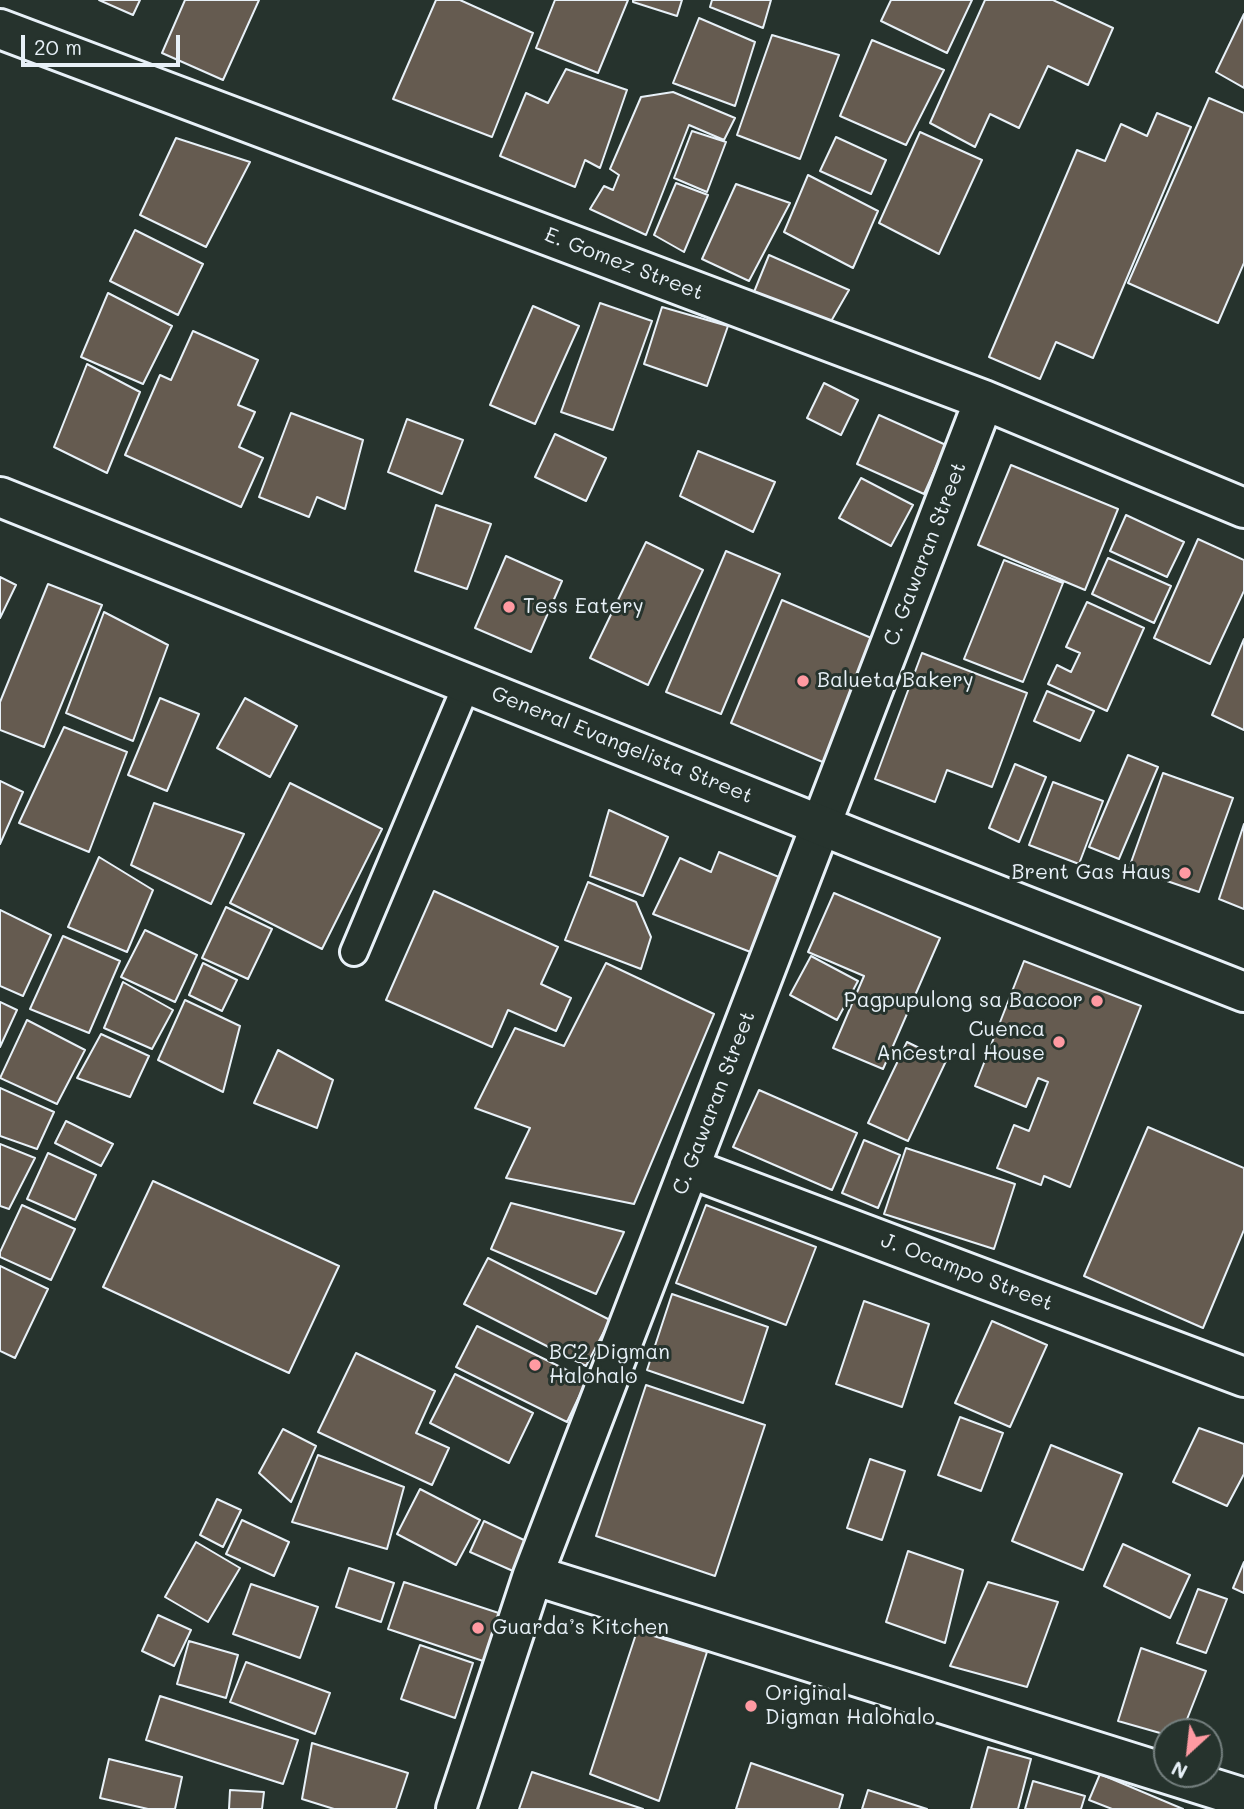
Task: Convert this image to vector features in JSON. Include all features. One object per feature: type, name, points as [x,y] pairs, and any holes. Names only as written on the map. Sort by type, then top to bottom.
[{"type":"street","name":"E. Gomez Street","points":[[0,29],[984,400],[1244,508]]},
{"type":"street","name":"C. Gawaran Street","points":[[456,1809],[533,1575],[984,400]]},
{"type":"street","name":"General Evangelista Street","points":[[0,497],[1244,992]]},
{"type":"street","name":"J. Ocampo Street","points":[[689,1168],[1244,1377]]},
{"type":"street","points":[[533,1575],[1244,1798]]},
{"type":"lane","points":[[354,952],[467,684]]},
{"type":"building","points":[[99,0],[140,0],[133,15]]},
{"type":"building","points":[[185,0],[259,0],[223,80],[162,53]]},
{"type":"building","points":[[436,0],[460,0],[533,33],[492,137],[393,99]]},
{"type":"building","points":[[555,0],[628,0],[598,73],[536,48]]},
{"type":"building","points":[[633,0],[682,0],[677,16]]},
{"type":"building","points":[[712,0],[771,0],[763,28],[710,7]]},
{"type":"building","points":[[891,0],[972,0],[947,53],[881,21]]},
{"type":"building","points":[[985,0],[1053,0],[1113,28],[1088,85],[1048,66],[1019,128],[990,114],[975,147],[930,123]]},
{"type":"building","points":[[1244,14],[1244,88],[1216,72]]},
{"type":"building","points":[[699,18],[755,42],[735,106],[673,83]]},
{"type":"building","points":[[772,35],[839,55],[800,159],[737,135]]},
{"type":"building","points":[[872,40],[944,70],[906,145],[840,116]]},
{"type":"building","points":[[566,69],[627,90],[600,168],[585,160],[575,187],[500,156],[526,93],[548,103]]},
{"type":"building","points":[[673,92],[735,118],[724,140],[689,125],[646,235],[590,209],[604,186],[613,190],[619,175],[610,169],[641,97]]},
{"type":"building","points":[[1209,98],[1244,113],[1244,263],[1218,323],[1128,283]]},
{"type":"building","points":[[1157,113],[1191,127],[1093,358],[1056,342],[1040,379],[989,357],[1077,150],[1105,161],[1121,124],[1147,136]]},
{"type":"building","points":[[692,131],[726,142],[707,192],[674,178]]},
{"type":"building","points":[[920,132],[982,160],[939,254],[879,223]]},
{"type":"building","points":[[836,137],[886,160],[871,194],[820,171]]},
{"type":"building","points":[[176,138],[250,162],[206,247],[140,215]]},
{"type":"building","points":[[808,175],[878,211],[853,268],[784,232]]},
{"type":"building","points":[[676,183],[708,195],[684,252],[654,235]]},
{"type":"building","points":[[736,184],[790,203],[749,281],[702,259]]},
{"type":"building","points":[[135,230],[203,264],[178,315],[110,281]]},
{"type":"building","points":[[769,255],[849,290],[826,330],[752,297]]},
{"type":"building","points":[[108,293],[172,326],[143,384],[81,357]]},
{"type":"building","points":[[600,303],[652,321],[613,430],[561,412]]},
{"type":"building","points":[[533,306],[579,326],[535,424],[490,405]]},
{"type":"building","points":[[662,307],[728,326],[707,386],[644,364]]},
{"type":"building","points":[[193,331],[258,360],[238,405],[255,412],[239,447],[263,458],[241,507],[125,455],[160,375],[171,380]]},
{"type":"building","points":[[87,364],[140,392],[107,473],[54,447]]},
{"type":"building","points":[[824,383],[858,400],[841,435],[807,418]]},
{"type":"building","points":[[291,413],[363,440],[345,509],[317,497],[309,517],[259,497]]},
{"type":"building","points":[[879,415],[946,445],[924,494],[857,464]]},
{"type":"building","points":[[407,419],[463,440],[442,494],[388,472]]},
{"type":"building","points":[[555,434],[606,458],[586,501],[535,477]]},
{"type":"building","points":[[698,451],[775,482],[753,532],[680,496]]},
{"type":"building","points":[[1011,465],[1118,509],[1085,590],[978,545]]},
{"type":"building","points":[[861,478],[913,505],[891,546],[839,518]]},
{"type":"building","points":[[436,505],[491,524],[467,589],[415,571]]},
{"type":"building","points":[[1126,515],[1184,542],[1167,577],[1110,551]]},
{"type":"building","points":[[1198,539],[1244,560],[1244,591],[1210,664],[1154,638]]},
{"type":"building","points":[[646,542],[703,570],[648,685],[590,658]]},
{"type":"building","points":[[726,551],[780,574],[721,714],[666,692]]},
{"type":"building","points":[[506,556],[562,581],[531,652],[475,628]]},
{"type":"building","points":[[1108,558],[1171,586],[1154,623],[1092,594]]},
{"type":"building","points":[[1004,560],[1063,583],[1023,682],[964,659]]},
{"type":"building","points":[[0,577],[16,585],[0,618]]},
{"type":"building","points":[[48,584],[102,605],[44,747],[0,730],[0,702]]},
{"type":"building","name":"Balueta Bakery","points":[[782,600],[876,640],[825,763],[731,723]]},
{"type":"building","points":[[1087,602],[1144,628],[1107,711],[1048,684],[1057,665],[1071,672],[1080,653],[1066,647]]},
{"type":"building","points":[[104,612],[168,645],[133,741],[66,713]]},
{"type":"building","points":[[1244,639],[1244,730],[1212,715]]},
{"type":"building","points":[[922,653],[1027,693],[992,787],[947,770],[935,802],[875,779]]},
{"type":"building","points":[[1047,691],[1094,711],[1080,741],[1034,721]]},
{"type":"building","points":[[160,698],[199,714],[167,791],[128,775]]},
{"type":"building","points":[[245,698],[297,726],[270,777],[217,748]]},
{"type":"building","points":[[64,727],[127,752],[89,852],[19,823]]},
{"type":"building","points":[[1128,755],[1158,767],[1119,859],[1089,847]]},
{"type":"building","points":[[1015,764],[1046,777],[1019,842],[989,828]]},
{"type":"building","points":[[1163,773],[1233,798],[1199,892],[1129,868]]},
{"type":"building","points":[[0,781],[23,792],[0,844]]},
{"type":"building","points":[[1053,782],[1103,801],[1079,864],[1029,845]]},
{"type":"building","points":[[290,783],[382,829],[322,949],[230,903]]},
{"type":"building","points":[[154,803],[244,834],[211,904],[131,865]]},
{"type":"building","points":[[609,810],[668,837],[643,896],[590,876]]},
{"type":"building","points":[[1244,824],[1244,909],[1219,899]]},
{"type":"building","points":[[719,852],[786,880],[753,953],[653,914],[680,858],[711,872]]},
{"type":"building","points":[[99,857],[153,890],[127,952],[68,927]]},
{"type":"building","points":[[588,882],[636,902],[651,937],[641,969],[565,940]]},
{"type":"building","points":[[434,891],[558,947],[541,984],[571,998],[556,1031],[508,1010],[492,1047],[386,1000]]},
{"type":"building","points":[[834,893],[940,938],[883,1069],[833,1048],[864,976],[808,952]]},
{"type":"building","points":[[226,907],[272,929],[248,979],[202,958]]},
{"type":"building","points":[[0,910],[51,935],[23,996],[0,986]]},
{"type":"building","points":[[145,930],[197,955],[175,1002],[121,977]]},
{"type":"building","points":[[63,936],[120,961],[89,1033],[30,1009]]},
{"type":"building","points":[[811,956],[858,981],[837,1020],[790,995]]},
{"type":"building","name":"Cuenca Ancestral House","points":[[1024,961],[1141,1006],[1070,1187],[1044,1176],[1041,1185],[997,1168],[1014,1125],[1029,1131],[1048,1082],[1038,1078],[1026,1107],[975,1086]]},
{"type":"building","points":[[203,963],[237,980],[222,1011],[189,995]]},
{"type":"building","points":[[606,963],[714,1014],[634,1204],[506,1178],[530,1128],[475,1108],[515,1028],[564,1046]]},
{"type":"building","points":[[123,982],[173,1010],[152,1049],[104,1028]]},
{"type":"building","points":[[185,1000],[240,1026],[223,1092],[158,1060]]},
{"type":"building","points":[[0,1002],[17,1010],[0,1047]]},
{"type":"building","points":[[27,1020],[85,1050],[57,1104],[0,1078]]},
{"type":"building","points":[[101,1034],[149,1056],[130,1097],[77,1078]]},
{"type":"building","points":[[907,1042],[946,1061],[908,1141],[868,1123]]},
{"type":"building","points":[[278,1050],[333,1080],[317,1128],[254,1103]]},
{"type":"building","points":[[0,1088],[54,1112],[37,1149],[0,1136]]},
{"type":"building","points":[[759,1090],[857,1133],[832,1190],[733,1147]]},
{"type":"building","points":[[66,1121],[113,1144],[101,1166],[55,1143]]},
{"type":"building","points":[[1148,1127],[1244,1168],[1244,1230],[1203,1328],[1084,1276]]},
{"type":"building","points":[[864,1140],[900,1155],[878,1208],[842,1193]]},
{"type":"building","points":[[0,1144],[35,1158],[9,1209],[0,1206]]},
{"type":"building","points":[[906,1148],[1015,1184],[994,1249],[884,1214]]},
{"type":"building","points":[[48,1153],[96,1175],[75,1220],[27,1199]]},
{"type":"building","points":[[153,1181],[339,1266],[289,1373],[103,1287]]},
{"type":"building","points":[[511,1203],[624,1232],[596,1294],[491,1249]]},
{"type":"building","points":[[22,1205],[75,1229],[51,1280],[0,1257]]},
{"type":"building","points":[[706,1205],[816,1247],[786,1325],[676,1283]]},
{"type":"building","points":[[488,1258],[610,1320],[586,1366],[464,1304]]},
{"type":"building","points":[[0,1266],[48,1289],[15,1358],[0,1351]]},
{"type":"building","points":[[672,1294],[768,1327],[743,1403],[647,1370]]},
{"type":"building","points":[[864,1301],[929,1324],[902,1407],[836,1384]]},
{"type":"building","points":[[992,1321],[1047,1345],[1010,1427],[955,1403]]},
{"type":"building","points":[[477,1326],[587,1380],[567,1422],[456,1367]]},
{"type":"building","points":[[356,1353],[435,1391],[416,1433],[449,1448],[432,1485],[318,1432]]},
{"type":"building","points":[[455,1374],[533,1413],[509,1463],[430,1423]]},
{"type":"building","points":[[646,1385],[765,1425],[715,1576],[596,1536]]},
{"type":"building","points":[[960,1417],[1003,1433],[981,1491],[938,1475]]},
{"type":"building","points":[[1199,1428],[1244,1444],[1244,1474],[1227,1506],[1173,1482]]},
{"type":"building","points":[[283,1429],[316,1446],[291,1502],[259,1473]]},
{"type":"building","points":[[1051,1445],[1122,1474],[1083,1570],[1012,1541]]},
{"type":"building","points":[[318,1455],[404,1487],[387,1549],[292,1522]]},
{"type":"building","points":[[870,1459],[905,1471],[882,1540],[847,1528]]},
{"type":"building","points":[[420,1489],[480,1520],[456,1565],[397,1534]]},
{"type":"building","points":[[217,1499],[241,1510],[223,1547],[200,1535]]},
{"type":"building","points":[[242,1520],[289,1542],[274,1576],[226,1554]]},
{"type":"building","points":[[484,1521],[526,1541],[513,1571],[470,1552]]},
{"type":"building","points":[[196,1542],[240,1568],[208,1622],[165,1597]]},
{"type":"building","points":[[1123,1544],[1190,1575],[1170,1618],[1104,1586]]},
{"type":"building","points":[[908,1551],[963,1570],[945,1643],[886,1622]]},
{"type":"building","points":[[1244,1562],[1244,1593],[1233,1588]]},
{"type":"building","points":[[349,1568],[394,1583],[381,1622],[336,1607]]},
{"type":"building","points":[[404,1582],[511,1617],[495,1665],[388,1629]]},
{"type":"building","points":[[988,1582],[1058,1602],[1027,1687],[950,1666]]},
{"type":"building","points":[[251,1584],[318,1607],[300,1658],[233,1634]]},
{"type":"building","points":[[1198,1589],[1227,1599],[1206,1653],[1177,1643]]},
{"type":"building","points":[[158,1615],[191,1630],[174,1666],[142,1651]]},
{"type":"building","points":[[637,1631],[707,1652],[659,1801],[590,1774]]},
{"type":"building","points":[[189,1641],[238,1655],[226,1698],[177,1684]]},
{"type":"building","points":[[420,1645],[473,1663],[455,1718],[401,1699]]},
{"type":"building","points":[[1141,1648],[1206,1671],[1188,1718],[1153,1718],[1153,1731],[1118,1721]]},
{"type":"building","points":[[246,1662],[330,1693],[315,1734],[230,1702]]},
{"type":"building","points":[[160,1696],[298,1740],[283,1784],[146,1740]]},
{"type":"building","points":[[312,1743],[408,1773],[396,1809],[334,1809],[302,1799]]},
{"type":"building","points":[[988,1747],[1031,1759],[1018,1809],[971,1809]]},
{"type":"building","points":[[109,1759],[182,1777],[175,1809],[148,1809],[100,1798]]},
{"type":"building","points":[[751,1763],[843,1795],[839,1809],[736,1809]]},
{"type":"building","points":[[532,1772],[643,1809],[519,1809]]},
{"type":"building","points":[[1100,1774],[1183,1809],[1112,1809],[1089,1800]]},
{"type":"building","points":[[1033,1781],[1085,1796],[1081,1809],[1025,1809]]},
{"type":"building","points":[[230,1790],[264,1792],[262,1809],[229,1809]]},
{"type":"building","points":[[868,1790],[927,1809],[862,1809]]},
{"type":"place","name":"Tess Eatery","points":[[509,607]]},
{"type":"place","name":"Balueta Bakery","points":[[803,681]]},
{"type":"place","name":"Brent Gas Haus","points":[[1185,873]]},
{"type":"place","name":"Pagpupulong sa Bacoor","points":[[1097,1001]]},
{"type":"place","name":"Cuenca Ancestral House","points":[[1059,1042]]},
{"type":"place","name":"BC2 Digman Halohalo","points":[[535,1365]]},
{"type":"place","name":"Guarda’s Kitchen","points":[[478,1628]]},
{"type":"place","name":"Original Digman Halohalo","points":[[751,1706]]}]
